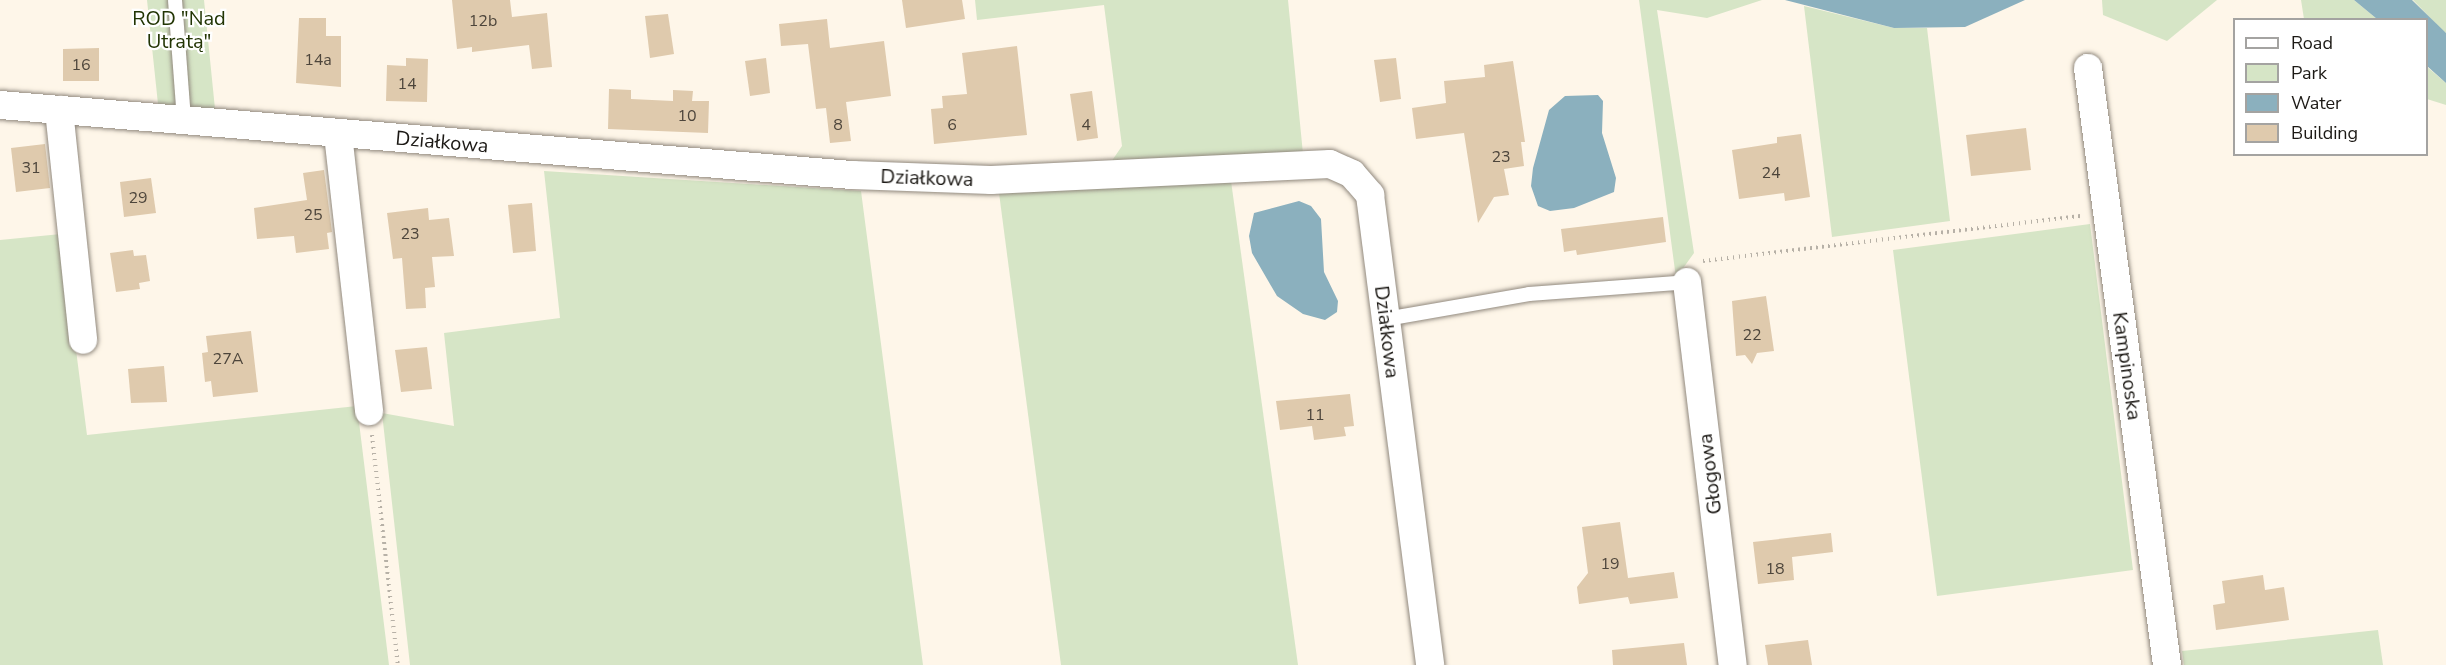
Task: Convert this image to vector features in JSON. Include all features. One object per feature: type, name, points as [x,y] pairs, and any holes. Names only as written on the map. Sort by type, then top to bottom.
[{"type":"street","name":"Kampinoska","points":[[2088,68],[2167,665]]},
{"type":"street","name":"Działkowa","points":[[0,105],[852,175],[980,180],[1330,164],[1352,174],[1370,195],[1431,665]]},
{"type":"street","points":[[59,110],[83,340]]},
{"type":"street","points":[[338,134],[369,411]]},
{"type":"street","name":"Głogowa","points":[[1687,282],[1733,665]]},
{"type":"lane","points":[[174,0],[184,121]]},
{"type":"lane","points":[[1386,320],[1529,294],[1687,282]]},
{"type":"path","points":[[1687,282],[1687,271],[1706,260],[2106,213]]},
{"type":"path","points":[[369,411],[398,665]]},
{"type":"green space","name":"ROD \"Nad Utratą\"","points":[[147,0],[204,0],[215,109],[158,104]]},
{"type":"green space","points":[[975,0],[1288,0],[1303,154],[1111,162],[1122,146],[1104,5],[977,20]]},
{"type":"green space","points":[[1639,0],[1762,0],[1707,18],[1657,10],[1694,253],[1676,278]]},
{"type":"green space","points":[[2102,0],[2217,0],[2167,41],[2103,15]]},
{"type":"green space","points":[[2301,0],[2354,0],[2376,18],[2304,18]]},
{"type":"green space","points":[[2413,0],[2446,0],[2446,33],[2442,30]]},
{"type":"green space","points":[[1804,6],[1894,28],[1927,28],[1950,221],[1832,237]]},
{"type":"green space","points":[[2428,68],[2446,83],[2446,105],[2428,99]]},
{"type":"green space","points":[[544,171],[861,191],[923,665],[410,665],[382,413],[454,426],[444,333],[560,318]]},
{"type":"green space","points":[[1231,181],[1298,665],[1061,665],[999,193]]},
{"type":"green space","points":[[2090,224],[2133,570],[1937,596],[1893,250]]},
{"type":"green space","points":[[61,234],[87,435],[357,406],[389,665],[0,665],[0,240]]},
{"type":"green space","points":[[2378,630],[2383,665],[2184,665],[2182,651]]},
{"type":"water","points":[[1785,0],[2025,0],[1965,27],[1894,28]]},
{"type":"water","points":[[2354,0],[2412,0],[2446,33],[2446,83],[2428,67],[2428,18],[2376,18]]},
{"type":"water","points":[[1598,95],[1603,101],[1602,133],[1616,178],[1614,192],[1574,208],[1550,211],[1538,206],[1531,186],[1533,168],[1549,110],[1565,96]]},
{"type":"water","points":[[1299,201],[1311,206],[1321,219],[1324,272],[1338,301],[1337,312],[1325,320],[1303,314],[1277,296],[1252,253],[1249,236],[1254,213]]},
{"type":"building","points":[[452,0],[510,0],[512,17],[547,13],[552,67],[532,69],[529,45],[472,52],[472,47],[457,49]]},
{"type":"building","points":[[902,0],[962,0],[965,19],[906,28]]},
{"type":"building","points":[[668,14],[674,54],[650,58],[645,16]]},
{"type":"building","points":[[299,18],[326,18],[326,36],[341,36],[341,87],[296,83]]},
{"type":"building","points":[[827,19],[830,48],[884,41],[891,96],[846,102],[851,141],[830,143],[826,108],[816,109],[808,44],[781,46],[779,24]]},
{"type":"building","points":[[1017,46],[1027,135],[934,144],[931,109],[943,108],[942,96],[967,94],[962,53]]},
{"type":"building","points":[[99,48],[99,81],[63,81],[63,49]]},
{"type":"building","points":[[406,58],[428,59],[427,102],[386,101],[387,65],[406,66]]},
{"type":"building","points":[[766,58],[770,93],[750,96],[745,61]]},
{"type":"building","points":[[1396,58],[1401,99],[1380,102],[1374,60]]},
{"type":"building","points":[[1513,61],[1525,142],[1521,142],[1524,166],[1504,169],[1509,195],[1494,197],[1478,223],[1464,133],[1416,139],[1412,108],[1446,103],[1444,81],[1485,77],[1484,65]]},
{"type":"building","points":[[609,89],[631,90],[631,99],[673,101],[673,90],[693,91],[692,101],[709,101],[708,133],[608,129]]},
{"type":"building","points":[[1092,91],[1098,138],[1077,141],[1070,94]]},
{"type":"building","points":[[2026,128],[2031,170],[1971,176],[1966,135]]},
{"type":"building","points":[[1801,134],[1810,197],[1785,201],[1784,193],[1739,199],[1732,150],[1777,143],[1777,137]]},
{"type":"building","points":[[45,144],[50,188],[16,192],[11,148]]},
{"type":"building","points":[[324,170],[332,232],[327,233],[329,249],[296,253],[294,236],[257,239],[254,208],[307,200],[303,173]]},
{"type":"building","points":[[151,178],[156,213],[124,217],[120,182]]},
{"type":"building","points":[[532,203],[536,251],[513,253],[508,205]]},
{"type":"building","points":[[428,208],[429,220],[449,218],[454,256],[432,257],[435,287],[425,288],[426,308],[406,309],[402,258],[393,259],[387,213]]},
{"type":"building","points":[[1663,217],[1666,242],[1577,255],[1576,250],[1564,252],[1561,229]]},
{"type":"building","points":[[133,250],[134,256],[146,255],[150,281],[139,283],[140,289],[116,292],[110,253]]},
{"type":"building","points":[[1766,296],[1774,351],[1757,353],[1752,364],[1745,355],[1736,356],[1732,301]]},
{"type":"building","points":[[251,331],[258,392],[213,397],[211,381],[205,382],[202,353],[208,352],[206,336]]},
{"type":"building","points":[[427,347],[432,389],[401,392],[395,350]]},
{"type":"building","points":[[164,366],[167,402],[131,403],[128,369]]},
{"type":"building","points":[[1350,394],[1354,426],[1344,427],[1346,436],[1314,440],[1312,426],[1280,430],[1276,401]]},
{"type":"building","points":[[1620,522],[1628,578],[1674,572],[1678,598],[1630,604],[1628,597],[1579,604],[1577,587],[1588,573],[1582,527]]},
{"type":"building","points":[[1831,533],[1833,552],[1792,557],[1794,580],[1758,584],[1753,542]]},
{"type":"building","points":[[2263,575],[2265,590],[2284,587],[2289,620],[2216,630],[2213,605],[2225,603],[2222,581]]},
{"type":"building","points":[[1808,640],[1812,665],[1768,665],[1765,645]]},
{"type":"building","points":[[1684,643],[1687,665],[1613,665],[1612,650]]}]
